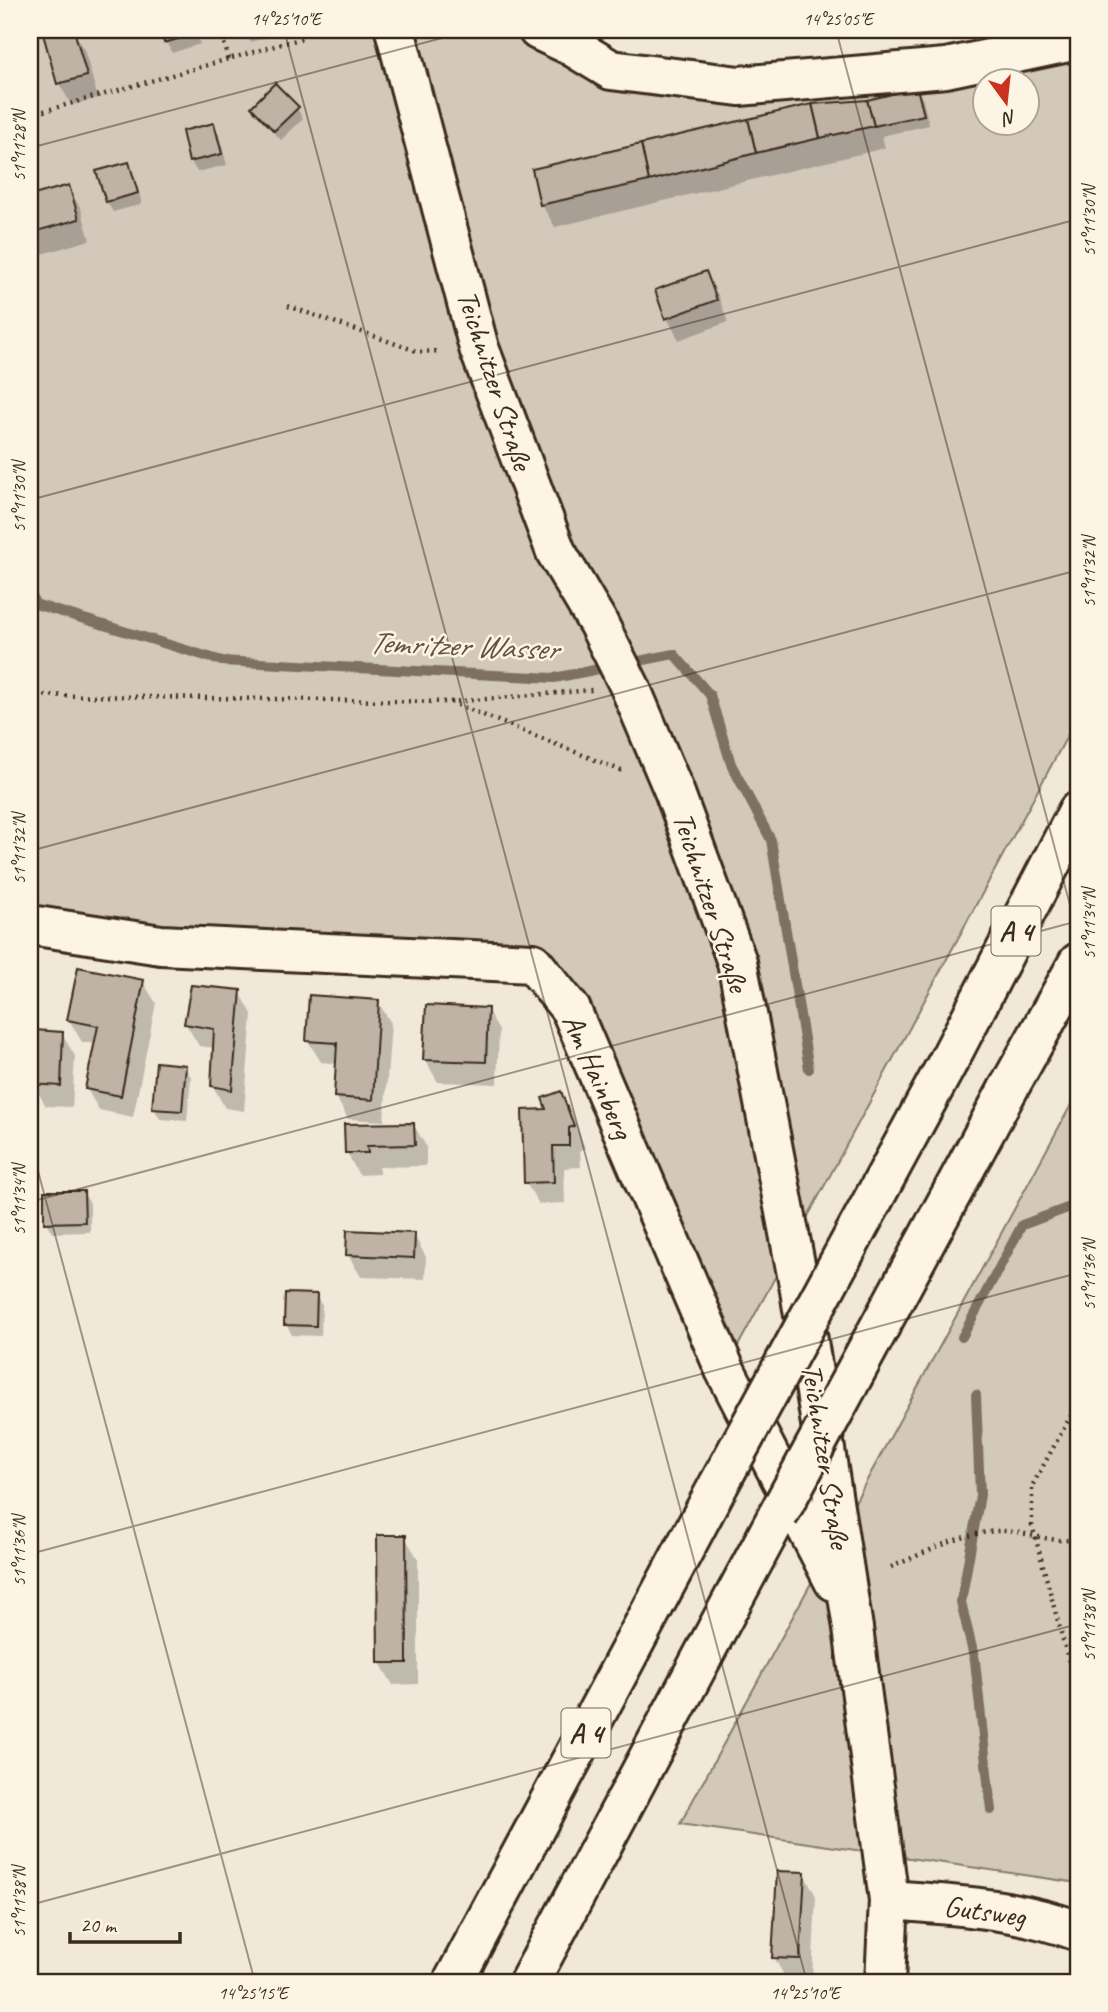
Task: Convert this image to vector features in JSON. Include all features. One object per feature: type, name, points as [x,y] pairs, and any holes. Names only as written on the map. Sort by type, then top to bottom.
[{"type":"main road","name":"Teichnitzer Straße","points":[[395,30],[479,348],[556,552],[598,622],[674,791],[737,962],[800,1290],[850,1614],[889,1900],[885,1982]]},
{"type":"main road","points":[[538,30],[570,45],[611,70],[739,86],[946,68],[1078,40]]},
{"type":"main road","name":"A 4","points":[[453,1982],[949,1060],[1078,811]]},
{"type":"main road","name":"Am Hainberg","points":[[30,925],[161,945],[533,963],[571,1010],[725,1370],[850,1614]]},
{"type":"main road","name":"A 4","points":[[529,1982],[778,1515],[1078,963]]},
{"type":"main road","name":"Gutsweg","points":[[889,1900],[988,1908],[1051,1920],[1078,1931]]},
{"type":"path","points":[[220,30],[229,59]]},
{"type":"path","points":[[30,115],[303,38]]},
{"type":"path","points":[[288,306],[419,352],[479,348]]},
{"type":"path","points":[[30,695],[636,703]]},
{"type":"path","points":[[450,702],[674,791]]},
{"type":"path","points":[[1078,1402],[1032,1486],[1032,1525],[1047,1586],[1078,1685]]},
{"type":"path","points":[[891,1567],[959,1538],[1000,1530],[1037,1538],[1078,1539]]},
{"type":"shaded area","points":[[30,30],[538,30],[739,86],[1053,45],[1078,73],[1078,716],[725,1370],[533,963],[30,925]]},
{"type":"shaded area","points":[[1078,1092],[1078,1883],[680,1824]]},
{"type":"building","points":[[56,30],[74,30],[87,76],[57,84],[43,34]]},
{"type":"building","points":[[160,30],[194,30],[195,34],[164,43]]},
{"type":"building","points":[[275,83],[299,107],[274,131],[251,107]]},
{"type":"building","points":[[917,88],[924,115],[874,126],[867,100]]},
{"type":"building","points":[[867,100],[874,126],[820,138],[812,104]]},
{"type":"building","points":[[812,104],[820,138],[756,153],[748,119]]},
{"type":"building","points":[[748,119],[756,153],[649,181],[641,144]]},
{"type":"building","points":[[214,123],[222,154],[189,162],[182,131]]},
{"type":"building","points":[[641,144],[649,181],[540,205],[532,169]]},
{"type":"building","points":[[129,162],[138,193],[106,202],[96,171]]},
{"type":"building","points":[[69,185],[79,219],[30,233],[30,196]]},
{"type":"building","points":[[706,271],[717,300],[665,319],[655,290]]},
{"type":"building","points":[[78,967],[144,980],[121,1096],[85,1089],[98,1026],[67,1020]]},
{"type":"building","points":[[191,985],[241,990],[232,1090],[211,1086],[214,1029],[184,1024]]},
{"type":"building","points":[[309,995],[379,1000],[373,1100],[334,1097],[337,1043],[306,1041]]},
{"type":"building","points":[[426,1005],[488,1008],[486,1062],[423,1060]]},
{"type":"building","points":[[34,1030],[63,1032],[61,1086],[31,1084]]},
{"type":"building","points":[[156,1062],[186,1065],[182,1111],[152,1109]]},
{"type":"building","points":[[561,1091],[574,1126],[569,1128],[569,1146],[553,1146],[554,1182],[524,1183],[522,1110],[546,1109],[542,1098]]},
{"type":"building","points":[[414,1123],[415,1145],[367,1146],[368,1153],[345,1153],[344,1124]]},
{"type":"building","points":[[44,1191],[84,1191],[85,1222],[44,1223]]},
{"type":"building","points":[[347,1230],[415,1233],[414,1258],[346,1255]]},
{"type":"building","points":[[285,1293],[317,1294],[316,1326],[284,1325]]},
{"type":"building","points":[[377,1535],[406,1535],[407,1663],[378,1663]]},
{"type":"building","points":[[777,1871],[805,1872],[800,1959],[772,1958]]},
{"type":"waterway","name":"Temritzer Wasser","points":[[30,591],[35,604],[222,661],[554,678],[674,654],[710,695],[731,764],[771,840],[809,1069]]},
{"type":"waterway","points":[[962,1337],[1022,1225],[1078,1204]]},
{"type":"waterway","points":[[976,1395],[980,1495],[961,1602],[975,1661],[991,1810]]}]
